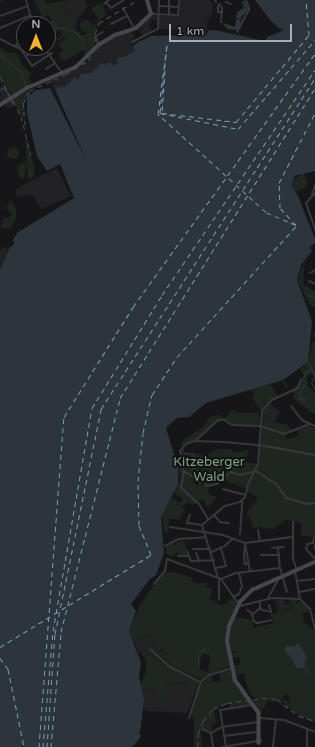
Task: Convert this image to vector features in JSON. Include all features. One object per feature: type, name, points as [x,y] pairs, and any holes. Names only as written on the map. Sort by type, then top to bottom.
[{"type":"street","points":[[1,29],[30,15],[26,0]]},
{"type":"street","points":[[106,2],[111,8],[124,0]]},
{"type":"street","points":[[147,0],[152,14]]},
{"type":"street","points":[[132,42],[158,29],[159,0]]},
{"type":"street","points":[[168,15],[169,0]]},
{"type":"street","points":[[152,14],[178,15],[179,0]]},
{"type":"street","points":[[237,32],[249,10],[246,0]]},
{"type":"street","points":[[120,3],[134,29]]},
{"type":"street","points":[[219,5],[218,12],[222,12],[221,22]]},
{"type":"street","points":[[0,16],[27,6]]},
{"type":"street","points":[[159,6],[178,7]]},
{"type":"street","points":[[0,105],[27,88],[62,74],[82,63],[99,46],[115,34],[134,29],[152,14]]},
{"type":"street","points":[[111,24],[127,16]]},
{"type":"street","points":[[99,46],[96,36],[103,32]]},
{"type":"street","points":[[0,39],[14,46]]},
{"type":"street","points":[[26,56],[32,66],[47,56]]},
{"type":"street","points":[[50,56],[62,74]]},
{"type":"street","points":[[46,69],[55,63]]},
{"type":"street","points":[[0,90],[5,88],[14,104]]},
{"type":"street","points":[[312,196],[315,185]]},
{"type":"street","points":[[315,193],[306,202],[315,227]]},
{"type":"street","points":[[310,273],[315,270]]},
{"type":"street","points":[[309,281],[315,284]]},
{"type":"street","points":[[240,534],[241,502],[246,495],[248,484],[256,471],[261,446],[261,414],[266,405],[296,390],[301,379]]},
{"type":"street","points":[[291,406],[300,419],[315,426]]},
{"type":"street","points":[[208,519],[199,504],[181,488],[184,471],[180,456],[181,447],[195,441],[218,420],[224,420],[232,425],[260,426],[284,434],[310,424]]},
{"type":"street","points":[[195,441],[261,446],[315,455]]},
{"type":"street","points":[[184,471],[208,486],[217,484],[231,472],[240,475],[256,471],[276,484],[286,498],[308,504],[315,503]]},
{"type":"street","points":[[224,489],[246,495]]},
{"type":"street","points":[[202,525],[225,506],[241,502]]},
{"type":"street","points":[[190,515],[187,523],[202,525]]},
{"type":"street","points":[[214,515],[220,522],[229,523]]},
{"type":"street","points":[[293,522],[293,559],[300,599],[311,610],[315,630]]},
{"type":"street","points":[[202,525],[219,578],[218,600]]},
{"type":"street","points":[[170,527],[204,532],[232,538],[245,543],[293,537]]},
{"type":"street","points":[[258,530],[260,541]]},
{"type":"street","points":[[165,546],[179,539],[205,537]]},
{"type":"street","points":[[193,549],[210,551],[221,548],[232,538]]},
{"type":"street","points":[[250,702],[220,710],[225,746],[259,743],[259,711],[240,691],[232,668],[227,635],[238,605],[248,593],[315,560],[306,549],[307,544],[315,545],[314,538]]},
{"type":"street","points":[[245,543],[250,571]]},
{"type":"street","points":[[272,548],[284,547]]},
{"type":"street","points":[[216,568],[226,566],[221,548]]},
{"type":"street","points":[[278,548],[281,577],[287,592]]},
{"type":"street","points":[[187,551],[190,561],[214,560]]},
{"type":"street","points":[[196,553],[199,561]]},
{"type":"street","points":[[261,555],[278,555]]},
{"type":"street","points":[[178,556],[189,556]]},
{"type":"street","points":[[154,584],[164,571],[167,559],[219,578],[238,605]]},
{"type":"street","points":[[219,578],[239,572],[280,568]]},
{"type":"street","points":[[234,598],[239,595],[242,586],[239,572]]},
{"type":"street","points":[[268,598],[281,577]]},
{"type":"street","points":[[297,581],[315,579]]},
{"type":"street","points":[[299,592],[315,589]]},
{"type":"street","points":[[238,605],[260,602],[268,598],[300,599]]},
{"type":"street","points":[[253,614],[259,609],[260,602]]},
{"type":"street","points":[[259,609],[272,612],[269,605]]},
{"type":"street","points":[[247,610],[253,614],[256,622],[272,620]]},
{"type":"street","points":[[150,649],[169,666],[201,682]]},
{"type":"street","points":[[189,718],[201,682],[209,675],[232,668]]},
{"type":"street","points":[[273,747],[276,719]]},
{"type":"street","points":[[202,729],[211,733],[222,728],[260,720],[276,719],[315,732]]},
{"type":"street","points":[[307,730],[307,747]]},
{"type":"street","points":[[224,736],[259,732]]},
{"type":"street","points":[[211,733],[213,747]]},
{"type":"shaded area","points":[[67,0],[84,0],[88,6],[76,21],[73,17],[70,19],[62,5]]},
{"type":"shaded area","points":[[179,0],[210,0],[213,3],[212,15],[207,22],[207,35],[185,35],[179,37],[177,30],[159,29],[159,16],[179,16]]},
{"type":"shaded area","points":[[255,0],[315,0],[315,171],[294,176],[292,186],[298,196],[315,239],[315,243],[310,247],[312,251],[301,265],[297,280],[312,321],[308,362],[283,380],[206,403],[189,417],[177,418],[166,428],[178,466],[178,484],[161,517],[164,553],[156,575],[150,579],[131,604],[136,611],[129,631],[141,663],[139,676],[144,700],[140,732],[138,732],[141,736],[136,743],[131,747],[0,747],[0,270],[10,247],[14,245],[13,240],[17,233],[74,198],[60,164],[47,171],[37,156],[27,113],[27,97],[36,90],[50,88],[87,162],[56,92],[57,86],[62,88],[61,84],[64,87],[75,77],[77,80],[81,74],[91,73],[102,63],[107,67],[106,64],[110,62],[112,66],[118,63],[116,58],[124,57],[135,51],[133,46],[136,43],[151,36],[207,35],[208,31],[214,30],[265,41],[267,37],[280,32],[284,28],[280,29],[270,20]]},
{"type":"shaded area","points":[[242,1],[245,1],[248,10],[241,17],[240,27],[238,30],[227,29],[223,23],[235,27],[236,20],[240,19],[236,18],[237,12],[244,8]]},
{"type":"shaded area","points":[[152,16],[157,16],[157,20],[152,19],[149,25],[152,31],[142,36],[139,28],[141,22]]},
{"type":"shaded area","points":[[131,31],[135,37],[131,39],[131,42],[135,51],[124,57],[116,58],[118,63],[112,66],[107,68],[101,65],[91,73],[79,76],[77,79],[75,78],[63,87],[61,84],[62,88],[59,89],[57,86],[58,91],[55,92],[52,85],[56,82],[51,84],[52,89],[49,81],[55,79],[56,81],[56,78],[77,69],[88,61],[97,48],[110,38]]},
{"type":"shaded area","points":[[1,81],[15,105],[8,109],[3,102],[0,104]]},
{"type":"shaded area","points":[[57,168],[71,196],[41,209],[34,197],[27,194],[17,197],[15,191],[21,186]]},
{"type":"shaded area","points":[[3,247],[9,250],[0,270],[0,250]]},
{"type":"shaded area","points":[[269,403],[280,412],[273,423],[262,421],[264,409]]},
{"type":"shaded area","points":[[275,598],[285,601],[286,605],[290,603],[293,607],[278,612]]},
{"type":"shaded area","points":[[151,634],[159,655],[165,647],[171,663],[159,657],[159,660],[149,655],[149,652],[139,653],[133,640]]},
{"type":"shaded area","points":[[298,643],[308,658],[305,658],[305,667],[296,668],[293,659],[289,658],[291,657],[285,652],[286,645],[294,647]]},
{"type":"shaded area","points":[[174,682],[190,683],[190,693],[194,694],[188,713],[146,711],[143,706],[142,689],[155,690]]},
{"type":"green space","points":[[34,0],[44,0],[47,4],[67,0],[62,5],[66,14],[69,12],[73,14],[70,19],[75,14],[74,18],[77,23],[75,28],[81,35],[85,35],[99,19],[91,9],[98,4],[103,5],[106,15],[97,23],[94,49],[86,59],[83,50],[65,61],[58,55],[63,51],[58,44],[66,39],[64,37],[57,41],[56,39],[63,36],[60,30],[56,32],[56,16],[42,16]]},
{"type":"green space","points":[[86,20],[90,22],[92,26],[90,30],[86,32],[82,30],[80,26],[82,22]]},
{"type":"green space","points":[[0,48],[7,53],[16,53],[16,56],[18,56],[22,65],[31,74],[29,78],[32,85],[12,96],[0,77]]},
{"type":"green space","points":[[28,91],[30,94],[24,104],[25,115],[22,117],[12,99]]},
{"type":"green space","points":[[25,133],[34,166],[34,176],[28,179]]},
{"type":"green space","points":[[11,147],[15,147],[19,153],[15,159],[11,159],[7,155],[7,151]]},
{"type":"green space","points":[[27,160],[24,178],[20,179],[17,167]]},
{"type":"green space","points":[[304,174],[307,180],[306,187],[296,192],[293,188],[294,178]]},
{"type":"green space","points":[[11,200],[16,209],[16,218],[10,229],[2,228],[0,231],[4,218],[9,218],[12,214],[6,208]]},
{"type":"green space","points":[[307,259],[304,267],[303,285],[315,291],[315,307],[310,305],[298,281],[301,268]]},
{"type":"green space","points":[[313,340],[315,343],[315,376],[308,374],[306,385],[315,392],[315,415],[294,399],[293,391],[304,375],[300,370],[309,361]]},
{"type":"green space","points":[[270,384],[278,396],[266,404],[261,411],[253,399],[254,391],[248,392]]},
{"type":"green space","points":[[232,410],[240,413],[259,413],[260,425],[232,424],[224,419],[218,420],[195,440],[181,446],[183,440],[203,427],[210,417],[218,415],[226,418]]},
{"type":"green space","points":[[263,420],[288,425],[291,431],[285,434],[287,439],[299,436],[297,431],[310,426],[315,428],[315,537],[301,536],[302,524],[285,520],[274,529],[260,527],[252,529],[253,524],[247,513],[258,498],[247,491],[259,463]]},
{"type":"green space","name":"Kitzeberger Wald","points":[[181,448],[184,453],[207,455],[216,449],[230,449],[235,453],[249,450],[245,462],[257,464],[246,488],[222,480],[218,484],[208,486],[209,494],[217,497],[208,508],[203,499],[193,505],[189,503],[183,505],[182,508],[185,509],[179,520],[169,518],[168,534],[164,531],[162,514],[171,497],[180,503],[183,499],[173,493],[180,480],[177,459],[180,458],[183,472],[179,485],[185,470]]},
{"type":"green space","points":[[184,540],[188,555],[178,556],[177,552],[173,557],[166,554],[166,547]]},
{"type":"green space","points":[[174,572],[192,578],[193,583],[207,583],[206,588],[212,588],[210,599],[222,606],[233,598],[237,606],[227,631],[231,666],[208,674],[202,680],[159,659],[159,657],[163,657],[170,663],[165,647],[160,651],[161,655],[159,655],[151,634],[133,640],[129,631],[140,605],[164,573]],"holes":[[[202,654],[209,655],[208,672],[199,669]]]},
{"type":"green space","points":[[289,599],[297,599],[297,605],[300,601],[302,604],[301,600],[309,607],[308,613],[303,612],[303,621],[315,631],[315,722],[301,717],[282,701],[284,699],[291,704],[287,693],[281,700],[257,699],[250,694],[243,673],[235,676],[233,666],[241,664],[239,657],[232,658],[231,653],[238,651],[230,651],[229,641],[230,627],[235,617],[252,620],[254,628],[274,623],[270,614],[292,609],[293,607]]},
{"type":"green space","points":[[148,648],[149,655],[199,681],[194,694],[190,694],[190,683],[175,682],[164,686],[167,691],[167,698],[157,698],[155,690],[140,688],[146,671],[146,660],[139,651]]},
{"type":"green space","points":[[230,669],[235,685],[251,704],[238,706],[236,704],[236,706],[229,708],[229,704],[214,709],[216,723],[211,724],[212,731],[201,728],[202,747],[194,747],[194,717],[191,717],[198,689],[211,674],[212,682],[221,682],[219,672]]},
{"type":"green space","points":[[262,699],[276,700],[290,710],[277,702],[268,701],[260,714],[251,701]]},
{"type":"waterway","points":[[56,27],[73,31],[81,37],[84,46]]},
{"type":"waterway","points":[[0,55],[21,72],[26,87]]},
{"type":"waterway","points":[[307,295],[315,297]]},
{"type":"waterway","points":[[308,362],[315,378]]},
{"type":"waterway","points":[[304,374],[309,369]]},
{"type":"waterway","points":[[305,399],[299,398],[302,387],[307,383],[302,378],[311,369]]},
{"type":"waterway","points":[[314,376],[311,383],[315,390]]},
{"type":"waterway","points":[[283,381],[286,387]]},
{"type":"waterway","points":[[182,447],[184,453],[193,453],[192,469]]},
{"type":"waterway","points":[[198,660],[199,653],[205,648]]},
{"type":"waterway","points":[[198,661],[198,667]]},
{"type":"waterway","points":[[305,667],[309,674]]},
{"type":"ferry route","points":[[165,70],[162,113],[236,122],[309,35],[306,0]]},
{"type":"ferry route","points":[[296,225],[266,212],[158,114],[167,45],[160,113],[238,129],[315,40]]},
{"type":"ferry route","points":[[39,747],[64,417],[133,307],[315,54]]},
{"type":"ferry route","points":[[43,747],[53,631],[92,408],[162,295],[315,70]]},
{"type":"ferry route","points":[[47,747],[55,634],[101,409],[315,78]]},
{"type":"ferry route","points":[[51,747],[61,632],[120,398],[315,88]]},
{"type":"ferry route","points":[[296,225],[280,208],[279,183],[315,113]]},
{"type":"ferry route","points":[[0,647],[151,555],[139,525],[138,481],[143,433],[152,395],[177,357],[297,225]]},
{"type":"ferry route","points":[[0,658],[8,669],[24,747]]},
{"type":"railway","points":[[25,125],[23,104],[29,91],[66,74],[88,60],[94,50],[95,34],[99,23],[137,0]]},
{"type":"railway","points":[[0,77],[21,116],[31,156]]},
{"type":"railway","points":[[198,747],[198,734],[203,721],[213,709],[227,703],[262,698],[277,699],[299,716],[315,721]]}]
